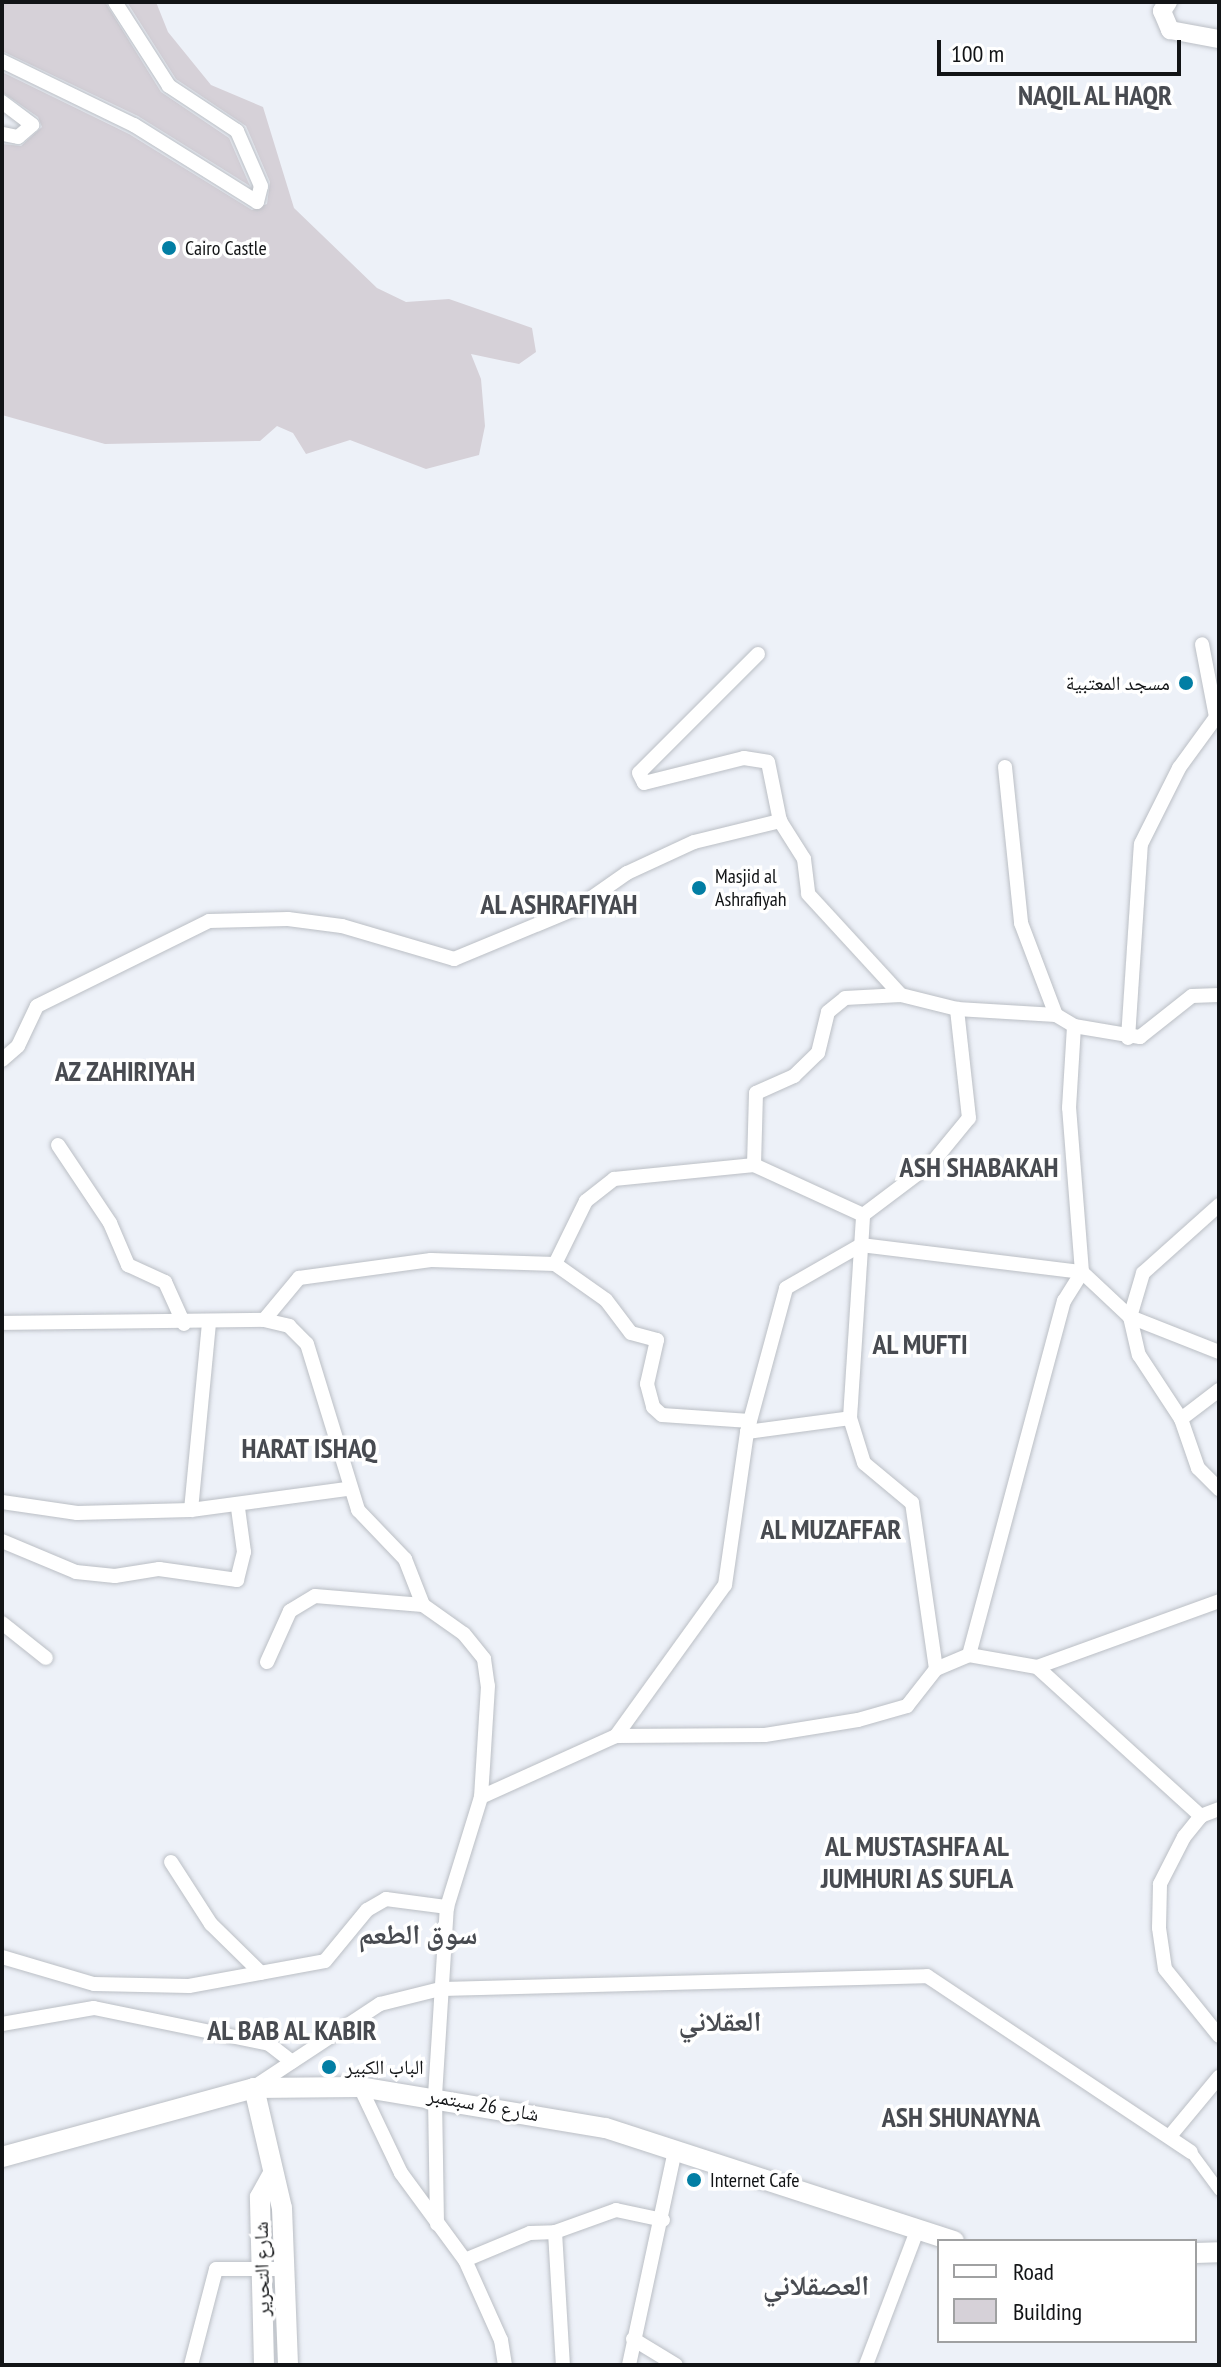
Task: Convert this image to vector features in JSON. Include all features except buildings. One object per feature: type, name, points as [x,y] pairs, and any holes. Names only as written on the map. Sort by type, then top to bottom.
[{"type":"main road","name":"شارع 26 سبتمبر","points":[[2,2157],[254,2088],[360,2087],[435,2096],[606,2128],[948,2239]]},
{"type":"main road","name":"شارع التحرير","points":[[254,2088],[282,2208],[287,2269],[288,2365]]},
{"type":"main road","name":"شارع التحرير","points":[[264,2365],[260,2197],[272,2175]]},
{"type":"main road","points":[[1197,2253],[1219,2252]]},
{"type":"street","points":[[2,61],[134,125],[257,202],[261,186],[237,131],[169,86],[115,2]]},
{"type":"street","points":[[1168,2],[1162,11],[1170,30],[1219,39]]},
{"type":"street","points":[[2,102],[32,125],[18,137],[2,134]]},
{"type":"street","points":[[1128,1038],[1141,844],[1179,768],[1216,717],[1202,644]]},
{"type":"street","points":[[758,654],[639,773],[644,783],[744,758],[768,762],[780,821],[804,859],[808,894],[901,995]]},
{"type":"street","points":[[1005,767],[1021,923],[1056,1015]]},
{"type":"street","points":[[2,1060],[18,1046],[37,1006],[209,921],[288,919],[342,926],[454,959],[577,908],[627,873],[694,842],[780,821]]},
{"type":"street","points":[[754,1165],[756,1093],[794,1076],[818,1053],[828,1012],[845,998],[901,995],[957,1009],[1056,1015],[1074,1026],[1128,1038],[1153,1029],[1192,996],[1219,995]]},
{"type":"street","points":[[936,1669],[912,1503],[864,1463],[850,1418],[863,1215],[932,1163],[969,1118],[957,1009]]},
{"type":"street","points":[[969,1655],[1064,1301],[1082,1272],[1069,1108],[1074,1026]]},
{"type":"street","points":[[58,1145],[110,1223],[128,1265],[165,1282],[184,1324]]},
{"type":"street","points":[[555,1264],[586,1201],[614,1179],[754,1165],[863,1215]]},
{"type":"street","points":[[1219,1205],[1143,1273],[1130,1317],[1139,1355],[1181,1419],[1198,1468],[1219,1489]]},
{"type":"street","points":[[616,1736],[725,1585],[749,1427],[786,1288],[861,1245],[1082,1272],[1130,1317],[1219,1352]]},
{"type":"street","points":[[264,1320],[299,1278],[431,1260],[555,1264],[606,1300],[631,1333],[657,1340],[647,1384],[653,1407],[662,1415],[749,1427],[850,1418]]},
{"type":"street","points":[[2,1323],[209,1324],[264,1320],[289,1326],[307,1344],[347,1489],[371,1528],[405,1559],[412,1592],[423,1605],[464,1634],[484,1659],[488,1686],[481,1797],[447,1907],[440,1989],[435,2096],[437,2224]]},
{"type":"street","points":[[191,1510],[209,1324]]},
{"type":"street","points":[[1181,1419],[1219,1390]]},
{"type":"street","points":[[2,1502],[77,1513],[191,1510],[238,1508],[347,1489]]},
{"type":"street","points":[[2,1541],[76,1572],[115,1576],[159,1569],[237,1580],[244,1552],[238,1508]]},
{"type":"street","points":[[267,1662],[290,1611],[315,1596],[423,1605]]},
{"type":"street","points":[[481,1797],[616,1736],[765,1735],[858,1720],[907,1706],[936,1669],[969,1655],[1037,1667],[1219,1601]]},
{"type":"street","points":[[2,1623],[46,1658]]},
{"type":"street","points":[[1037,1667],[1201,1816]]},
{"type":"street","points":[[1219,1809],[1201,1816],[1160,1884],[1159,1928],[1165,1969],[1219,2036]]},
{"type":"street","points":[[171,1862],[211,1924],[261,1973]]},
{"type":"street","points":[[2,1957],[94,1984],[189,1986],[325,1961],[367,1910],[386,1899],[447,1907]]},
{"type":"street","points":[[254,2088],[380,2004],[440,1989],[927,1976],[1170,2136],[1191,2152],[1219,2190]]},
{"type":"street","points":[[2,2024],[94,2008],[269,2044],[292,2062]]},
{"type":"street","points":[[1170,2136],[1219,2077]]},
{"type":"street","points":[[360,2087],[401,2173],[465,2260],[501,2340],[505,2365]]},
{"type":"street","points":[[629,2365],[663,2220],[675,2150]]},
{"type":"street","points":[[465,2260],[530,2233],[555,2232],[616,2210],[663,2220]]},
{"type":"street","points":[[866,2365],[918,2228]]},
{"type":"street","points":[[555,2232],[563,2365]]},
{"type":"street","points":[[191,2365],[216,2269],[264,2272],[287,2269]]},
{"type":"street","points":[[633,2339],[676,2365]]},
{"type":"place","name":"Cairo Castle","points":[[169,248]]},
{"type":"place","name":"مسجد المعتبية","points":[[1186,683]]},
{"type":"place","name":"Masjid al Ashrafiyah","points":[[699,888]]},
{"type":"place","name":"الباب الكبير","points":[[329,2067]]},
{"type":"place","name":"Internet Cafe","points":[[694,2180]]},
{"type":"district","name":"NAQIL AL HAQR","points":[[1095,95]]},
{"type":"district","name":"AL ASHRAFIYAH","points":[[559,904]]},
{"type":"district","name":"AZ ZAHIRIYAH","points":[[125,1071]]},
{"type":"district","name":"ASH SHABAKAH","points":[[979,1167]]},
{"type":"district","name":"AL MUFTI","points":[[920,1344]]},
{"type":"district","name":"HARAT ISHAQ","points":[[309,1448]]},
{"type":"district","name":"AL MUZAFFAR","points":[[831,1529]]},
{"type":"district","name":"AL MUSTASHFA AL JUMHURI AS SUFLA","points":[[917,1862]]},
{"type":"district","name":"سوق الطعم","points":[[418,1934]]},
{"type":"district","name":"العقلاني","points":[[720,2021]]},
{"type":"district","name":"AL BAB AL KABIR","points":[[292,2030]]},
{"type":"district","name":"ASH SHUNAYNA","points":[[961,2117]]},
{"type":"district","name":"العصقلاني","points":[[816,2285]]}]
